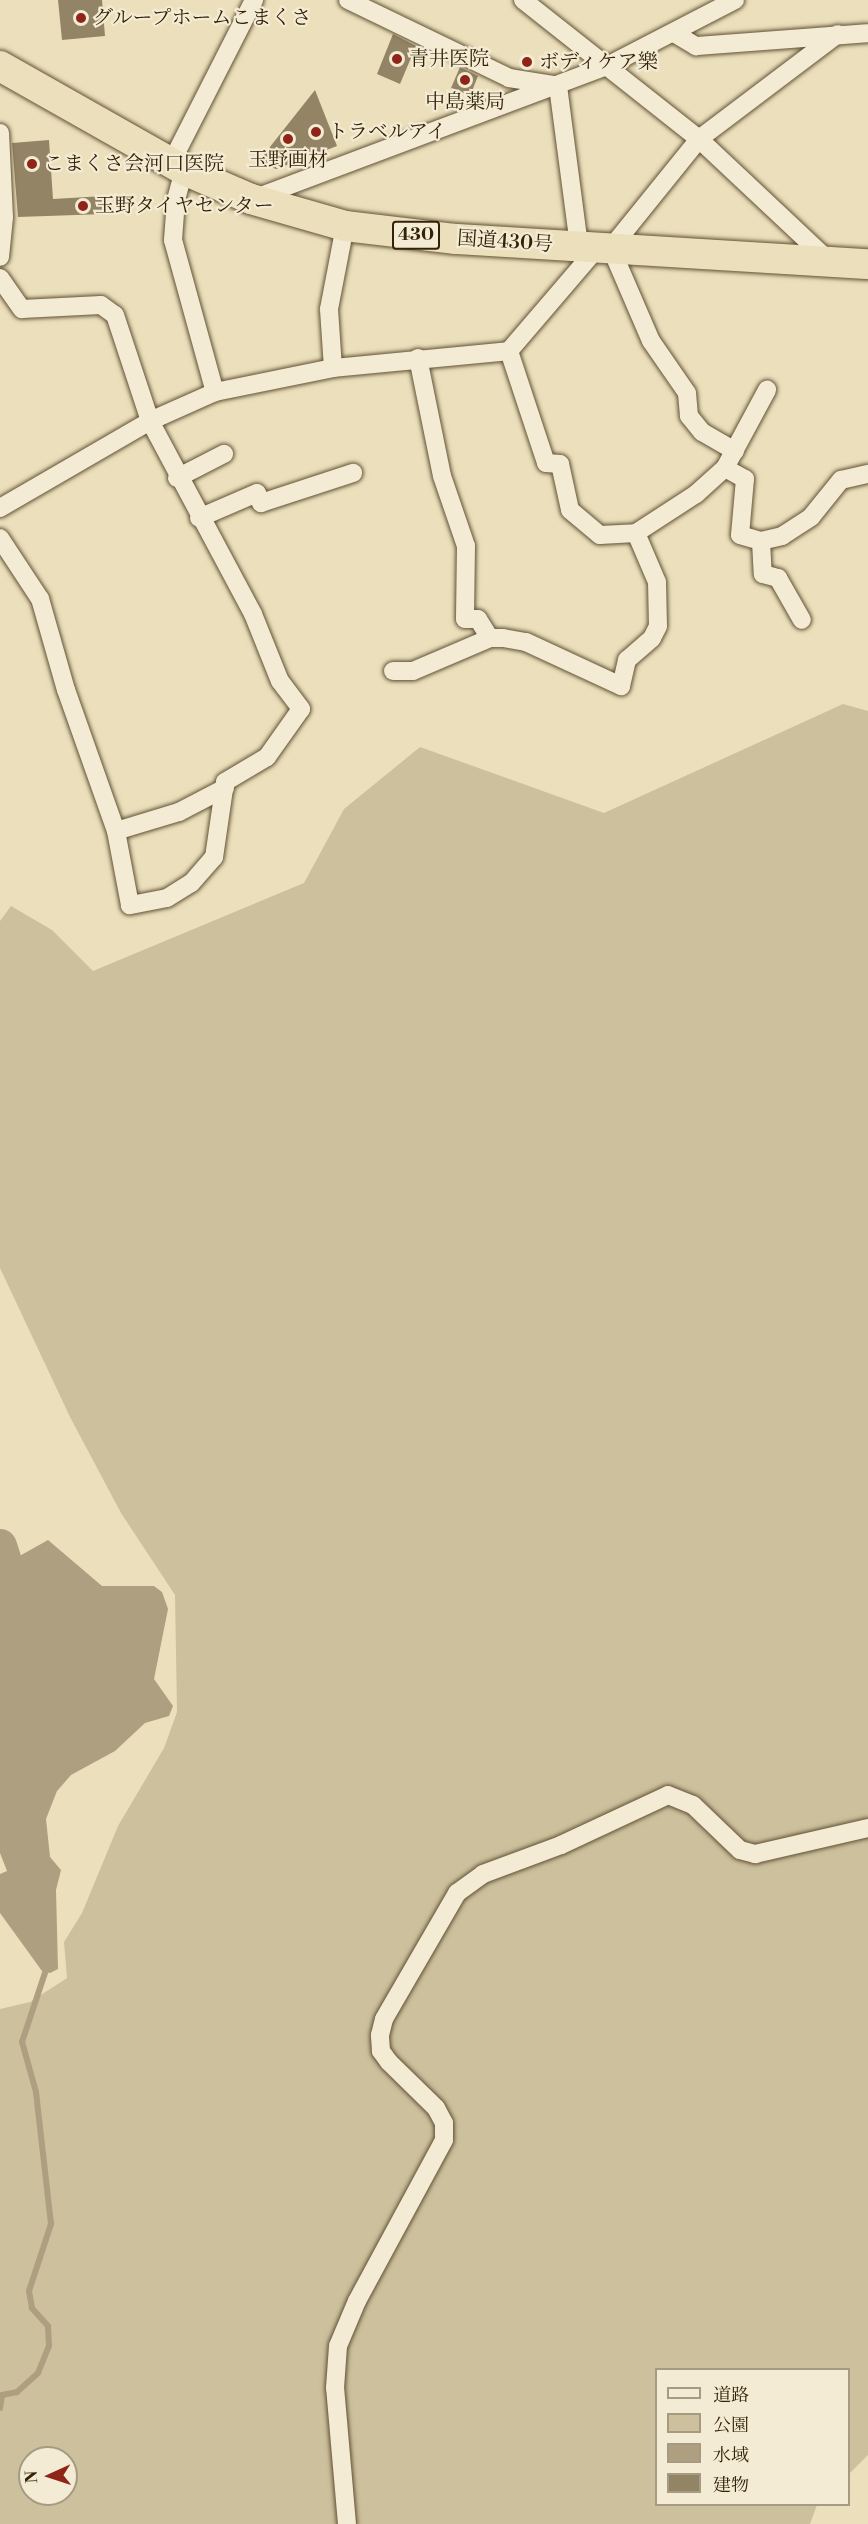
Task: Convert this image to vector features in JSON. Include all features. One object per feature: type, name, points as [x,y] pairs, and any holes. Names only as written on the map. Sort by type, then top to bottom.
[{"type":"highway","name":"国道430号","points":[[0,66],[178,166],[251,199],[345,226],[596,247],[868,264]]},
{"type":"street","points":[[214,392],[173,240],[178,166],[254,0]]},
{"type":"street","points":[[348,0],[509,78],[558,86]]},
{"type":"street","points":[[523,0],[609,65],[699,139],[829,261]]},
{"type":"street","points":[[251,199],[558,86],[609,65],[735,0]]},
{"type":"street","points":[[674,33],[696,46],[868,33]]},
{"type":"street","points":[[0,508],[150,421],[214,392],[333,368],[509,351],[596,247],[699,139],[838,34]]},
{"type":"street","points":[[558,86],[596,247],[651,340],[687,393],[689,416],[702,432],[735,451]]},
{"type":"street","points":[[0,133],[1,247]]},
{"type":"street","points":[[333,368],[329,309],[345,226]]},
{"type":"street","points":[[0,278],[22,309],[101,304],[115,315],[150,421],[177,478],[253,614],[280,681],[301,709],[267,757],[225,782],[213,857],[191,883],[167,898],[130,905],[116,831],[66,690],[40,599],[0,538]]},
{"type":"street","points":[[509,351],[546,463],[560,464],[570,510],[600,536],[636,533],[696,494],[725,468],[767,390]]},
{"type":"street","points":[[418,358],[442,476],[466,546],[465,619],[478,619],[490,638]]},
{"type":"street","points":[[177,478],[224,454]]},
{"type":"street","points":[[725,468],[745,478],[740,535],[761,541],[782,536],[811,518],[841,480],[868,474]]},
{"type":"street","points":[[199,518],[257,493],[261,503],[353,473]]},
{"type":"street","points":[[393,671],[413,671],[490,638],[526,642],[621,686],[627,660],[652,638],[658,626],[657,582],[636,533]]},
{"type":"street","points":[[761,541],[763,574],[778,578],[802,620]]},
{"type":"street","points":[[116,831],[179,813],[225,788]]},
{"type":"street","points":[[347,2524],[335,2388],[338,2346],[357,2301],[444,2140],[444,2123],[436,2108],[389,2062],[381,2051],[380,2035],[384,2019],[457,1893],[483,1874],[561,1845],[669,1795],[693,1805],[740,1850],[755,1854],[868,1828]]},
{"type":"green space","points":[[843,704],[868,711],[868,2455],[850,2473],[850,2368],[655,2368],[655,2506],[817,2506],[810,2524],[0,2524],[0,2009],[30,2002],[67,1978],[64,1942],[82,1913],[118,1826],[164,1748],[177,1712],[175,1595],[121,1513],[70,1417],[0,1268],[0,921],[11,906],[52,930],[93,971],[304,883],[344,809],[420,747],[604,813]]},
{"type":"water","points":[[48,1540],[102,1586],[154,1586],[162,1592],[168,1609],[154,1679],[173,1706],[169,1716],[145,1723],[115,1751],[71,1775],[57,1791],[46,1819],[50,1857],[61,1870],[56,1890],[58,1969],[50,1973],[42,1971],[0,1913],[0,1874],[7,1871],[0,1853],[0,1567]]},
{"type":"building","name":"グループホームこまくさ","points":[[58,0],[102,0],[105,36],[62,40]]},
{"type":"building","name":"青井医院","points":[[393,34],[416,46],[400,84],[377,74]]},
{"type":"building","name":"中島薬局","points":[[460,67],[478,76],[470,96],[451,88]]},
{"type":"building","points":[[315,90],[337,146],[276,169],[258,162]]},
{"type":"building","name":"こまくさ会河口医院","points":[[49,140],[53,199],[104,196],[105,214],[18,217],[12,143]]},
{"type":"waterway","points":[[0,1546],[4,1558]]},
{"type":"waterway","points":[[4,1558],[8,1570]]},
{"type":"waterway","points":[[0,2408],[2,2395],[17,2392],[38,2373],[49,2346],[48,2326],[32,2308],[29,2291],[51,2224],[36,2092],[22,2042],[47,1967]]},
{"type":"place","name":"グループホームこまくさ","points":[[81,18]]},
{"type":"place","name":"青井医院","points":[[397,59]]},
{"type":"place","name":"ボディケア樂","points":[[527,62]]},
{"type":"place","name":"中島薬局","points":[[465,80]]},
{"type":"place","name":"トラベルアイ","points":[[316,132]]},
{"type":"place","name":"玉野画材","points":[[288,139]]},
{"type":"place","name":"こまくさ会河口医院","points":[[32,164]]},
{"type":"place","name":"玉野タイヤセンター","points":[[83,206]]}]
